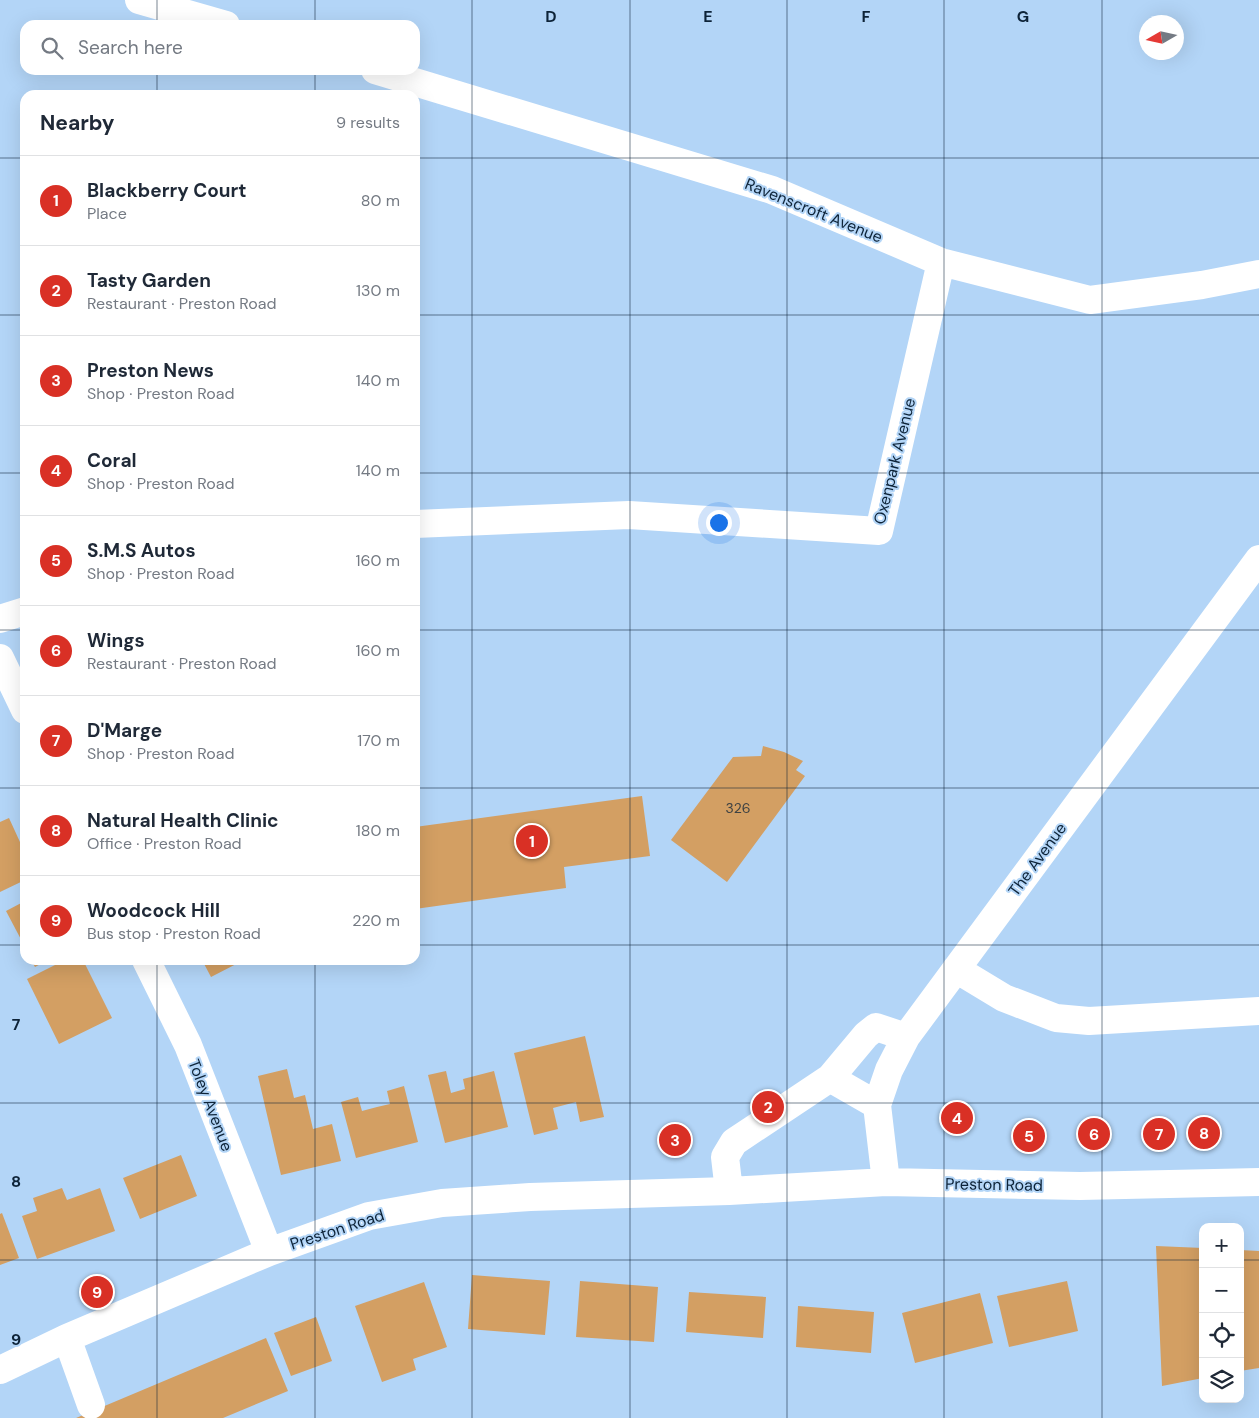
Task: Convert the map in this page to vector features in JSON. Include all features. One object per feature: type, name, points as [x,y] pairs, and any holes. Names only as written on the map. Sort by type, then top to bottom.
[{"type":"street","points":[[139,0],[210,20]]},
{"type":"street","name":"Ravenscroft Avenue","points":[[392,75],[772,190],[940,262],[1090,300],[1202,285],[1259,274]]},
{"type":"street","name":"Oxenpark Avenue","points":[[420,524],[629,515],[879,531],[940,262]]},
{"type":"street","name":"The Avenue","points":[[886,1182],[877,1105],[888,1070],[906,1037],[1259,559]]},
{"type":"street","points":[[0,619],[20,613]]},
{"type":"street","points":[[0,658],[20,700]]},
{"type":"street","name":"Toley Avenue","points":[[148,965],[188,1045],[269,1252]]},
{"type":"street","points":[[956,969],[1004,998],[1056,1018],[1089,1022],[1259,1011]]},
{"type":"street","points":[[729,1191],[725,1157],[734,1142],[830,1078],[866,1035],[876,1027],[906,1037]]},
{"type":"street","points":[[830,1078],[877,1105]]},
{"type":"street","name":"Preston Road","points":[[0,1370],[68,1338],[269,1252],[369,1216],[442,1203],[530,1197],[729,1191],[886,1182],[1080,1186],[1259,1182]]},
{"type":"street","points":[[68,1338],[90,1405]]},
{"type":"building","points":[[763,746],[784,752],[803,761],[796,770],[805,776],[727,882],[671,840],[733,757],[761,756]]},
{"type":"building","points":[[642,796],[650,856],[564,867],[566,888],[420,908],[420,826]]},
{"type":"building","points":[[9,818],[20,842],[20,882],[0,892],[0,822]]},
{"type":"building","points":[[20,904],[20,938],[6,911]]},
{"type":"building","points":[[55,965],[86,965],[112,1018],[59,1044],[27,979]]},
{"type":"building","points":[[205,965],[234,965],[211,977]]},
{"type":"building","points":[[585,1036],[604,1117],[580,1122],[576,1102],[553,1108],[558,1129],[534,1135],[514,1053]]},
{"type":"building","points":[[287,1069],[294,1098],[305,1095],[313,1129],[332,1124],[341,1161],[281,1175],[258,1076]]},
{"type":"building","points":[[446,1071],[451,1093],[465,1089],[463,1079],[494,1071],[508,1127],[445,1143],[428,1075]]},
{"type":"building","points":[[404,1086],[418,1142],[356,1158],[341,1102],[358,1097],[362,1111],[390,1104],[387,1091]]},
{"type":"building","points":[[181,1155],[197,1196],[140,1219],[123,1178]]},
{"type":"building","points":[[62,1188],[67,1200],[100,1188],[115,1231],[37,1259],[22,1216],[37,1211],[33,1198]]},
{"type":"building","points":[[2,1213],[19,1258],[0,1265],[0,1214]]},
{"type":"building","points":[[1156,1246],[1199,1248],[1199,1379],[1162,1386]]},
{"type":"building","points":[[1244,1250],[1259,1251],[1259,1368],[1244,1370]]},
{"type":"building","points":[[472,1275],[550,1281],[545,1335],[468,1329]]},
{"type":"building","points":[[580,1281],[658,1287],[654,1342],[576,1337]]},
{"type":"building","points":[[1067,1281],[1078,1331],[1009,1347],[997,1296]]},
{"type":"building","points":[[424,1282],[447,1347],[413,1359],[416,1370],[382,1382],[355,1306]]},
{"type":"building","points":[[689,1292],[766,1297],[763,1338],[686,1332]]},
{"type":"building","points":[[980,1293],[993,1343],[915,1363],[902,1313]]},
{"type":"building","points":[[798,1306],[874,1312],[871,1353],[796,1347]]},
{"type":"building","points":[[316,1317],[332,1361],[291,1376],[274,1333]]},
{"type":"building","points":[[266,1338],[288,1391],[223,1418],[76,1418]]},
{"type":"place","name":"Blackberry Court","points":[[532,841]]},
{"type":"place","name":"Tasty Garden","points":[[768,1107]]},
{"type":"place","name":"Coral","points":[[957,1118]]},
{"type":"place","name":"Natural Health Clinic","points":[[1204,1133]]},
{"type":"place","name":"Wings","points":[[1094,1134]]},
{"type":"place","name":"D'Marge","points":[[1159,1134]]},
{"type":"place","name":"S.M.S Autos","points":[[1029,1136]]},
{"type":"place","name":"Preston News","points":[[675,1140]]},
{"type":"place","name":"Woodcock Hill","points":[[97,1292]]}]
